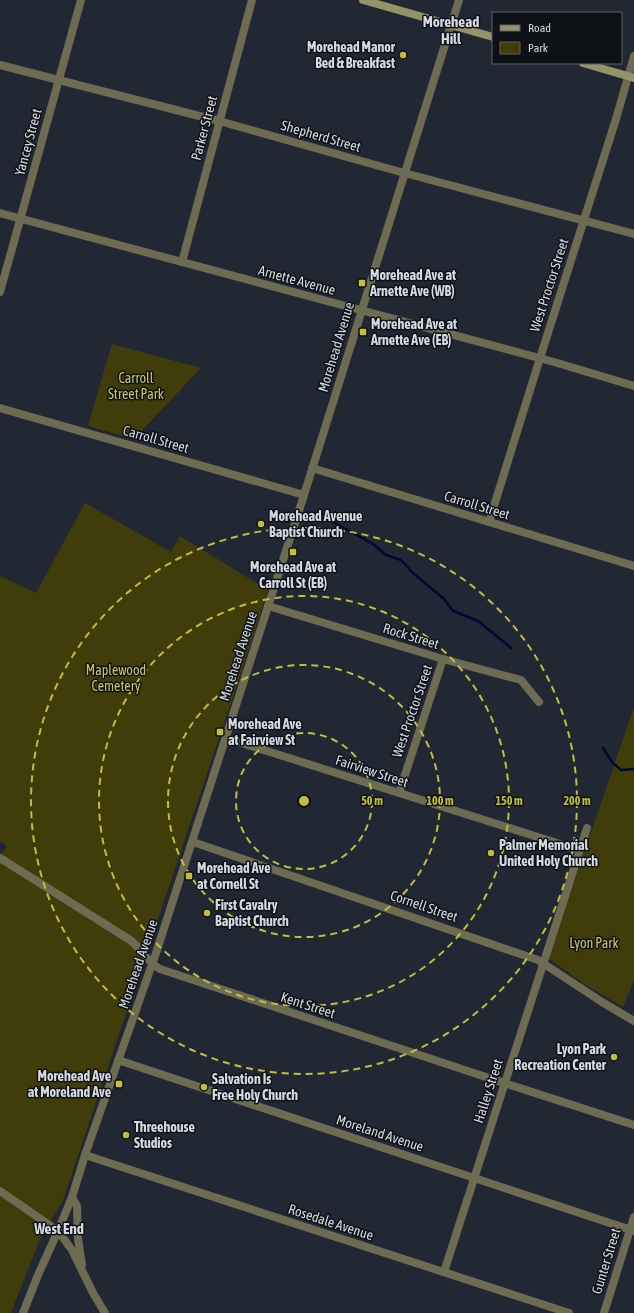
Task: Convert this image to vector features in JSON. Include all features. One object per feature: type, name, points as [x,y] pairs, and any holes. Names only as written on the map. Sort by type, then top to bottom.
[{"type":"main road","points":[[364,0],[492,37]]},
{"type":"main road","points":[[586,64],[631,77]]},
{"type":"street","name":"Yancey Street","points":[[0,292],[81,0]]},
{"type":"street","name":"Parker Street","points":[[182,262],[252,0]]},
{"type":"street","name":"Morehead Avenue","points":[[23,1313],[72,1197],[85,1155],[152,965],[193,842],[459,0]]},
{"type":"street","name":"West Proctor Street","points":[[489,522],[616,119],[631,77],[634,56]]},
{"type":"street","name":"Shepherd Street","points":[[0,65],[220,121],[404,173],[634,234]]},
{"type":"street","name":"Arnette Avenue","points":[[0,213],[540,358],[634,386]]},
{"type":"street","name":"Carroll Street","points":[[0,408],[304,494]]},
{"type":"street","name":"Carroll Street","points":[[312,468],[634,566]]},
{"type":"street","name":"Rock Street","points":[[268,606],[443,659],[521,680],[539,702]]},
{"type":"street","name":"West Proctor Street","points":[[398,793],[443,659]]},
{"type":"street","name":"Fairview Street","points":[[226,738],[579,850]]},
{"type":"street","name":"Halley Street","points":[[444,1272],[587,828]]},
{"type":"street","name":"Cornell Street","points":[[193,842],[528,956],[543,963],[634,1021]]},
{"type":"street","points":[[0,858],[130,940],[139,948],[152,965]]},
{"type":"street","name":"Kent Street","points":[[152,965],[218,989],[634,1125]]},
{"type":"street","name":"Moreland Avenue","points":[[118,1060],[632,1230]]},
{"type":"street","name":"Rosedale Avenue","points":[[85,1155],[569,1313]]},
{"type":"street","points":[[0,1191],[58,1231],[72,1250],[105,1313]]},
{"type":"street","points":[[72,1197],[77,1206],[78,1244],[84,1275]]},
{"type":"street","name":"Gunter Street","points":[[604,1313],[632,1230],[634,1217]]},
{"type":"green space","name":"Carroll Street Park","points":[[112,344],[201,368],[134,439],[88,426]]},
{"type":"green space","name":"Maplewood Cemetery","points":[[85,503],[171,552],[180,536],[268,590],[63,1200],[40,1239],[11,1313],[0,1313],[0,856],[7,846],[0,841],[0,576],[36,593]]},
{"type":"green space","name":"Lyon Park","points":[[634,707],[634,980],[623,1007],[586,985],[548,958]]},
{"type":"waterway","points":[[333,522],[373,544],[386,555],[401,560],[413,573],[444,599],[453,611],[478,621],[511,648]]},
{"type":"waterway","points":[[603,748],[612,762],[621,770],[634,769]]},
{"type":"place","name":"Morehead Manor Bed & Breakfast","points":[[403,55]]},
{"type":"place","name":"Morehead Ave at Arnette Ave (WB)","points":[[362,283]]},
{"type":"place","name":"Morehead Ave at Arnette Ave (EB)","points":[[363,332]]},
{"type":"place","name":"Morehead Avenue Baptist Church","points":[[261,524]]},
{"type":"place","name":"Morehead Ave at Carroll St (EB)","points":[[293,552]]},
{"type":"place","name":"Morehead Ave at Fairview St","points":[[220,732]]},
{"type":"place","name":"Palmer Memorial United Holy Church","points":[[491,853]]},
{"type":"place","name":"Morehead Ave at Cornell St","points":[[189,876]]},
{"type":"place","name":"First Cavalry Baptist Church","points":[[207,913]]},
{"type":"place","name":"Lyon Park Recreation Center","points":[[614,1057]]},
{"type":"place","name":"Morehead Ave at Moreland Ave","points":[[119,1084]]},
{"type":"place","name":"Salvation Is Free Holy Church","points":[[204,1087]]},
{"type":"place","name":"Threehouse Studios","points":[[126,1135]]},
{"type":"district","name":"Morehead Hill","points":[[451,30]]},
{"type":"district","name":"West End","points":[[59,1229]]}]
